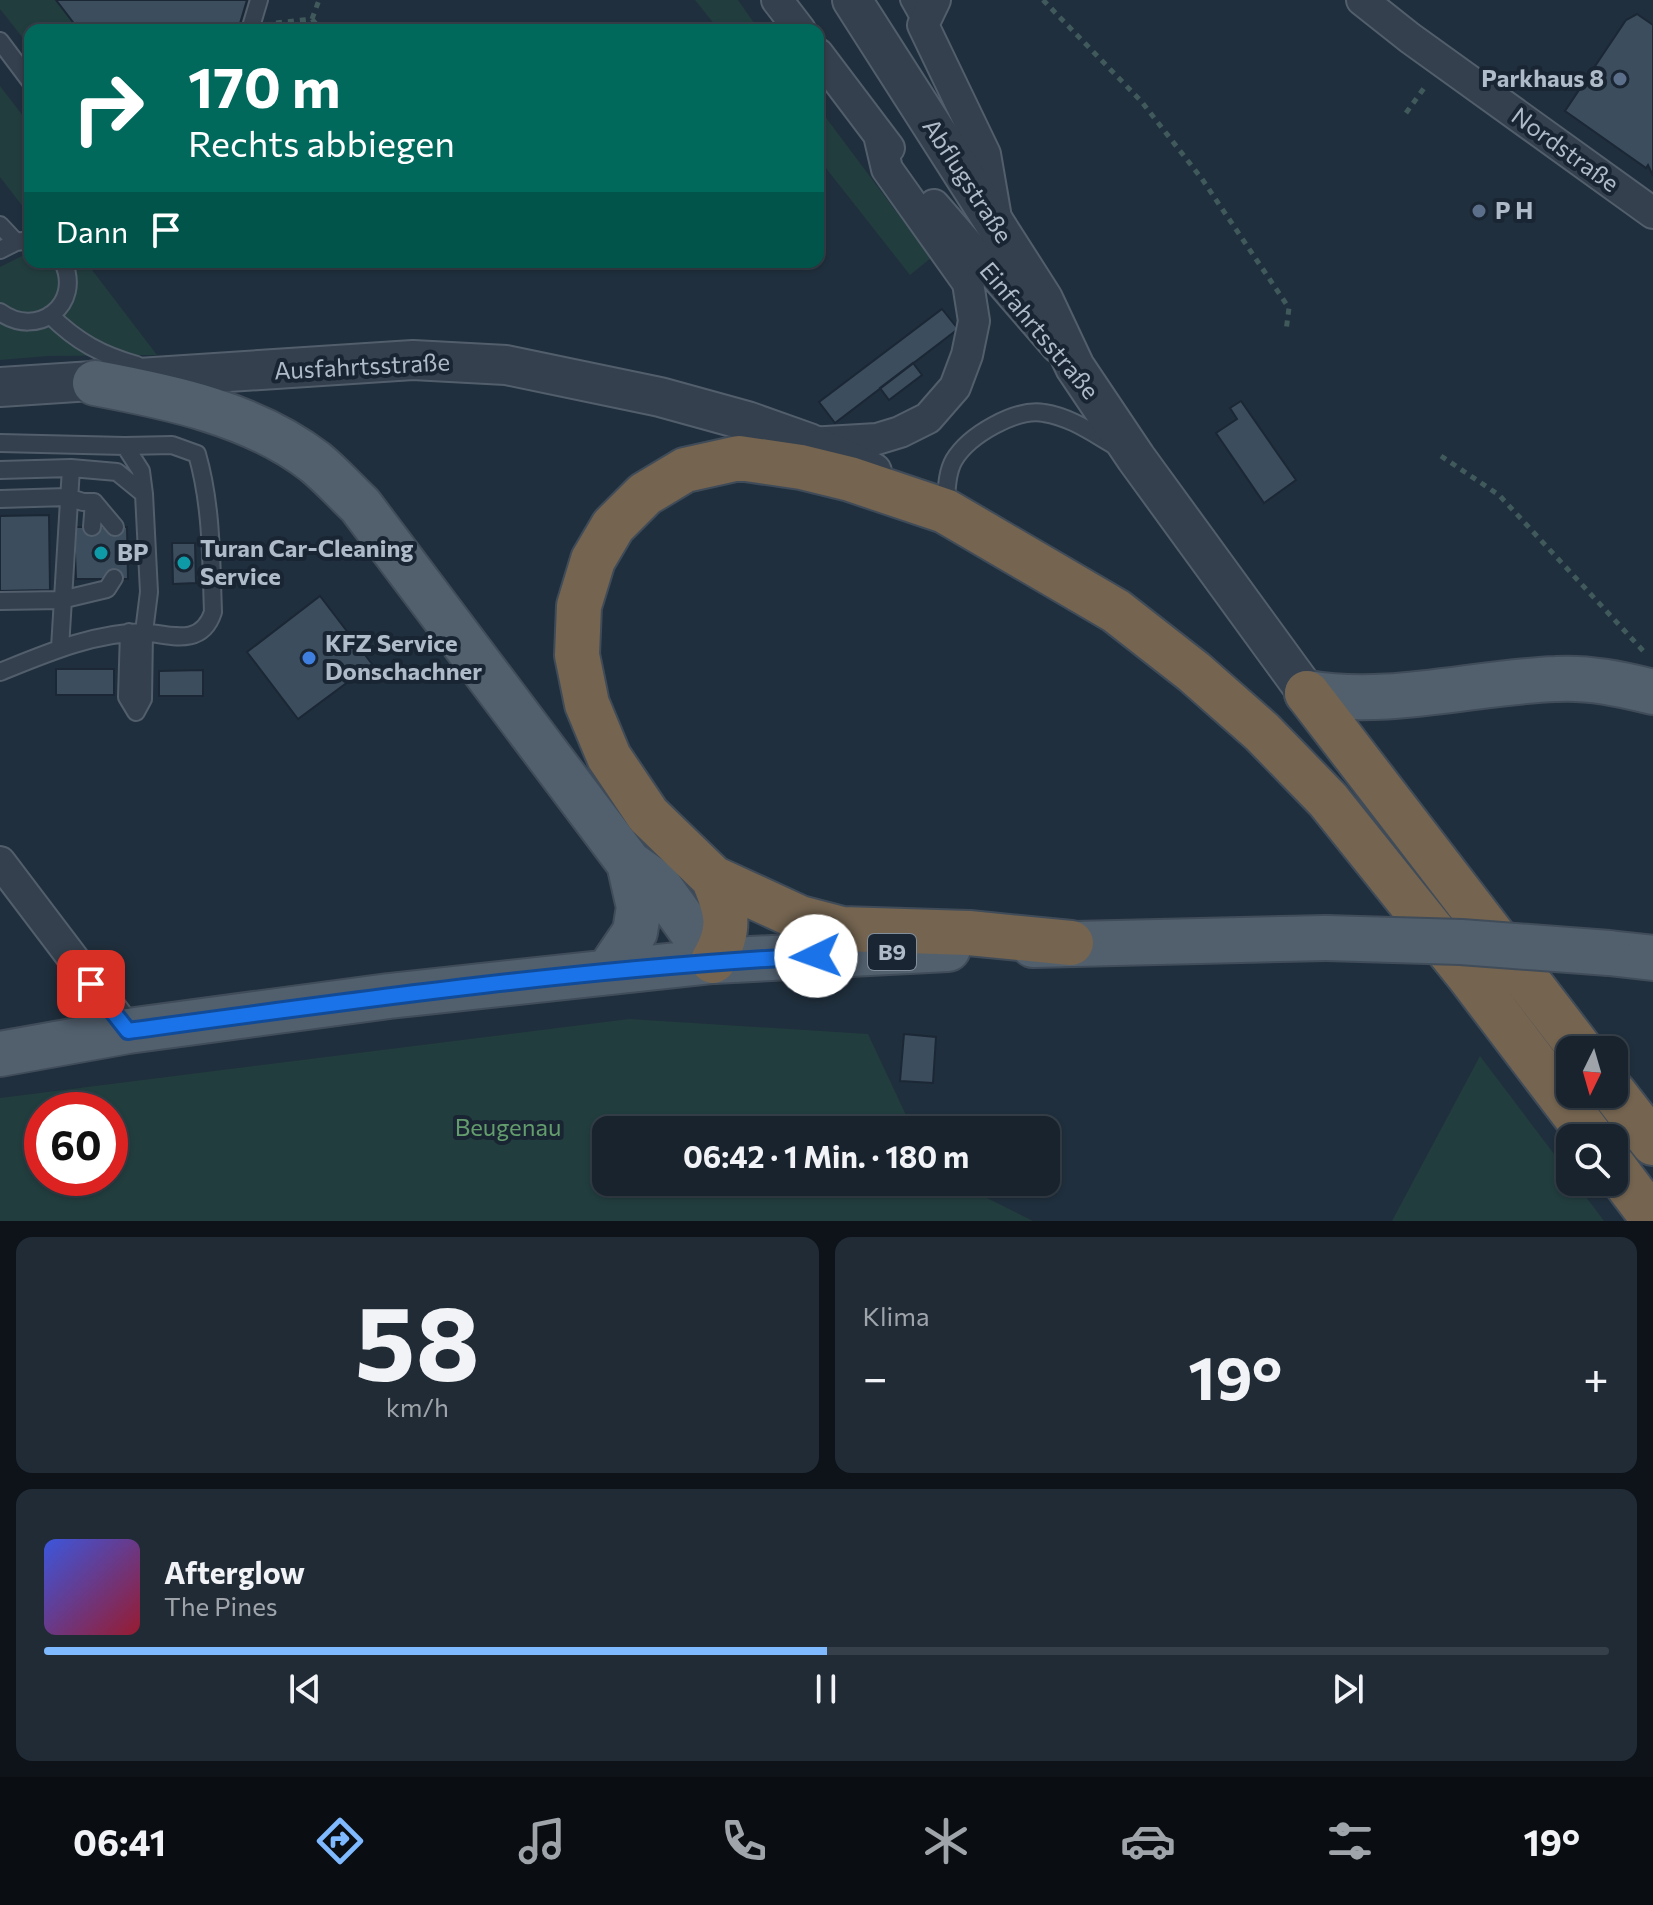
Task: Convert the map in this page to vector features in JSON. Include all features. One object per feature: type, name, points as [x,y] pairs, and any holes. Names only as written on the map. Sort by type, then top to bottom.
[{"type":"highway","points":[[1071,943],[969,933],[842,929],[800,918],[713,878],[648,815],[609,757],[587,704],[577,655],[579,606],[593,560],[613,526],[645,494],[685,470],[739,458],[801,467],[850,479],[945,511],[1116,611],[1194,672],[1262,732],[1338,812],[1469,976],[1581,1124]]},
{"type":"highway","points":[[1307,693],[1570,1036]]},
{"type":"highway","points":[[713,878],[726,908],[725,942],[713,961]]},
{"type":"highway","points":[[1626,1108],[1653,1143]]},
{"type":"highway","points":[[1628,1186],[1653,1219]]},
{"type":"main road","points":[[95,383],[140,392],[251,425],[314,462],[360,505],[629,863],[657,883],[713,961]]},
{"type":"main road","points":[[1307,693],[1382,698],[1557,678],[1610,682],[1653,692]]},
{"type":"main road","points":[[608,972],[635,932],[639,907],[629,863]]},
{"type":"main road","name":"B9","points":[[0,1054],[128,1031],[389,996],[713,961],[1071,943],[1326,938],[1461,942],[1653,958]]},
{"type":"street","points":[[777,0],[795,24]]},
{"type":"street","name":"Abflugstraße","points":[[852,0],[1043,299],[1075,367]]},
{"type":"street","name":"Nordstraße","points":[[1362,0],[1420,46],[1653,213]]},
{"type":"street","points":[[922,8],[985,154],[998,228]]},
{"type":"street","name":"Einfahrtsstraße","points":[[824,62],[947,222],[1075,367],[1136,458],[1307,693]]},
{"type":"street","points":[[809,443],[877,439],[928,418],[955,387],[967,355],[974,321],[968,283],[887,169],[879,135]]},
{"type":"street","name":"Ausfahrtsstraße","points":[[0,387],[413,360],[506,365],[660,397],[747,421],[858,465],[945,511]]},
{"type":"street","points":[[0,862],[128,1031]]},
{"type":"lane","points":[[252,24],[259,0]]},
{"type":"lane","points":[[0,41],[24,73]]},
{"type":"lane","points":[[0,225],[23,241]]},
{"type":"lane","points":[[0,250],[23,241]]},
{"type":"lane","points":[[1,314],[26,323],[50,315],[60,307],[66,295],[69,283],[65,268]]},
{"type":"lane","points":[[50,315],[71,335],[110,358],[185,377]]},
{"type":"lane","points":[[945,511],[948,477],[954,460],[1000,421],[1020,414],[1041,412],[1064,418],[1136,458]]},
{"type":"lane","points":[[0,443],[172,445],[197,454],[205,483],[213,612],[209,625],[197,634],[168,636],[137,632],[107,635],[60,648],[0,672]]},
{"type":"lane","points":[[125,446],[141,471],[144,494],[149,592],[137,632]]},
{"type":"lane","points":[[0,470],[71,468],[117,472],[144,494]]},
{"type":"lane","points":[[60,648],[71,468]]},
{"type":"lane","points":[[0,499],[67,497],[94,502],[115,527]]},
{"type":"lane","points":[[92,527],[94,502]]},
{"type":"lane","points":[[0,601],[61,600],[107,589],[114,578]]},
{"type":"lane","points":[[84,595],[92,579]]},
{"type":"path","points":[[312,19],[319,0]]},
{"type":"path","points":[[1043,0],[1141,101],[1202,179],[1289,308],[1286,331]]},
{"type":"path","points":[[276,23],[312,19]]},
{"type":"path","points":[[312,19],[316,24]]},
{"type":"path","points":[[1441,456],[1499,495],[1653,662]]},
{"type":"green space","points":[[0,0],[56,0],[74,24],[24,24],[24,39],[0,9]]},
{"type":"green space","points":[[695,0],[738,0],[755,24],[714,24]]},
{"type":"green space","points":[[0,86],[24,117],[24,208],[0,177]]},
{"type":"green space","points":[[824,115],[931,258],[910,275],[824,166]]},
{"type":"green space","points":[[24,255],[24,268],[91,268],[157,355],[47,356],[0,360],[0,267]]},
{"type":"green space","name":"Beugenau","points":[[629,1019],[868,1034],[906,1116],[592,1116],[592,1196],[983,1196],[1033,1221],[0,1221],[0,1098],[24,1095],[24,1196],[128,1196],[128,1092],[48,1092]]},
{"type":"green space","points":[[1480,1056],[1556,1156],[1556,1196],[1585,1196],[1604,1221],[1392,1221]]},
{"type":"building","points":[[56,0],[247,0],[240,24],[74,24]]},
{"type":"building","name":"Parkhaus 8","points":[[1637,14],[1653,25],[1653,176],[1648,165],[1646,168],[1565,111],[1626,20]]},
{"type":"building","points":[[942,309],[958,329],[835,423],[819,402]]},
{"type":"building","points":[[913,363],[922,375],[889,400],[880,388]]},
{"type":"building","points":[[1241,401],[1296,480],[1264,503],[1216,433],[1237,419],[1230,408]]},
{"type":"building","points":[[49,515],[50,590],[0,591],[0,516]]},
{"type":"building","name":"BP","points":[[74,527],[127,527],[128,579],[76,579]]},
{"type":"building","name":"Turan Car-Cleaning Service","points":[[172,543],[195,543],[196,583],[173,584]]},
{"type":"building","name":"KFZ Service Donschachner","points":[[320,596],[372,664],[298,719],[247,652]]},
{"type":"building","points":[[56,669],[114,669],[114,695],[56,695]]},
{"type":"building","points":[[203,670],[203,696],[159,696],[159,671]]},
{"type":"building","points":[[904,1034],[936,1037],[933,1083],[900,1081]]},
{"type":"place","name":"Parkhaus 8","points":[[1620,79]]},
{"type":"place","name":"P H","points":[[1479,211]]},
{"type":"place","name":"BP","points":[[101,553]]},
{"type":"place","name":"Turan Car-Cleaning Service","points":[[184,563]]},
{"type":"place","name":"KFZ Service Donschachner","points":[[309,658]]},
{"type":"route","points":[[91,984],[128,1031],[389,996],[713,961],[816,956]]}]
